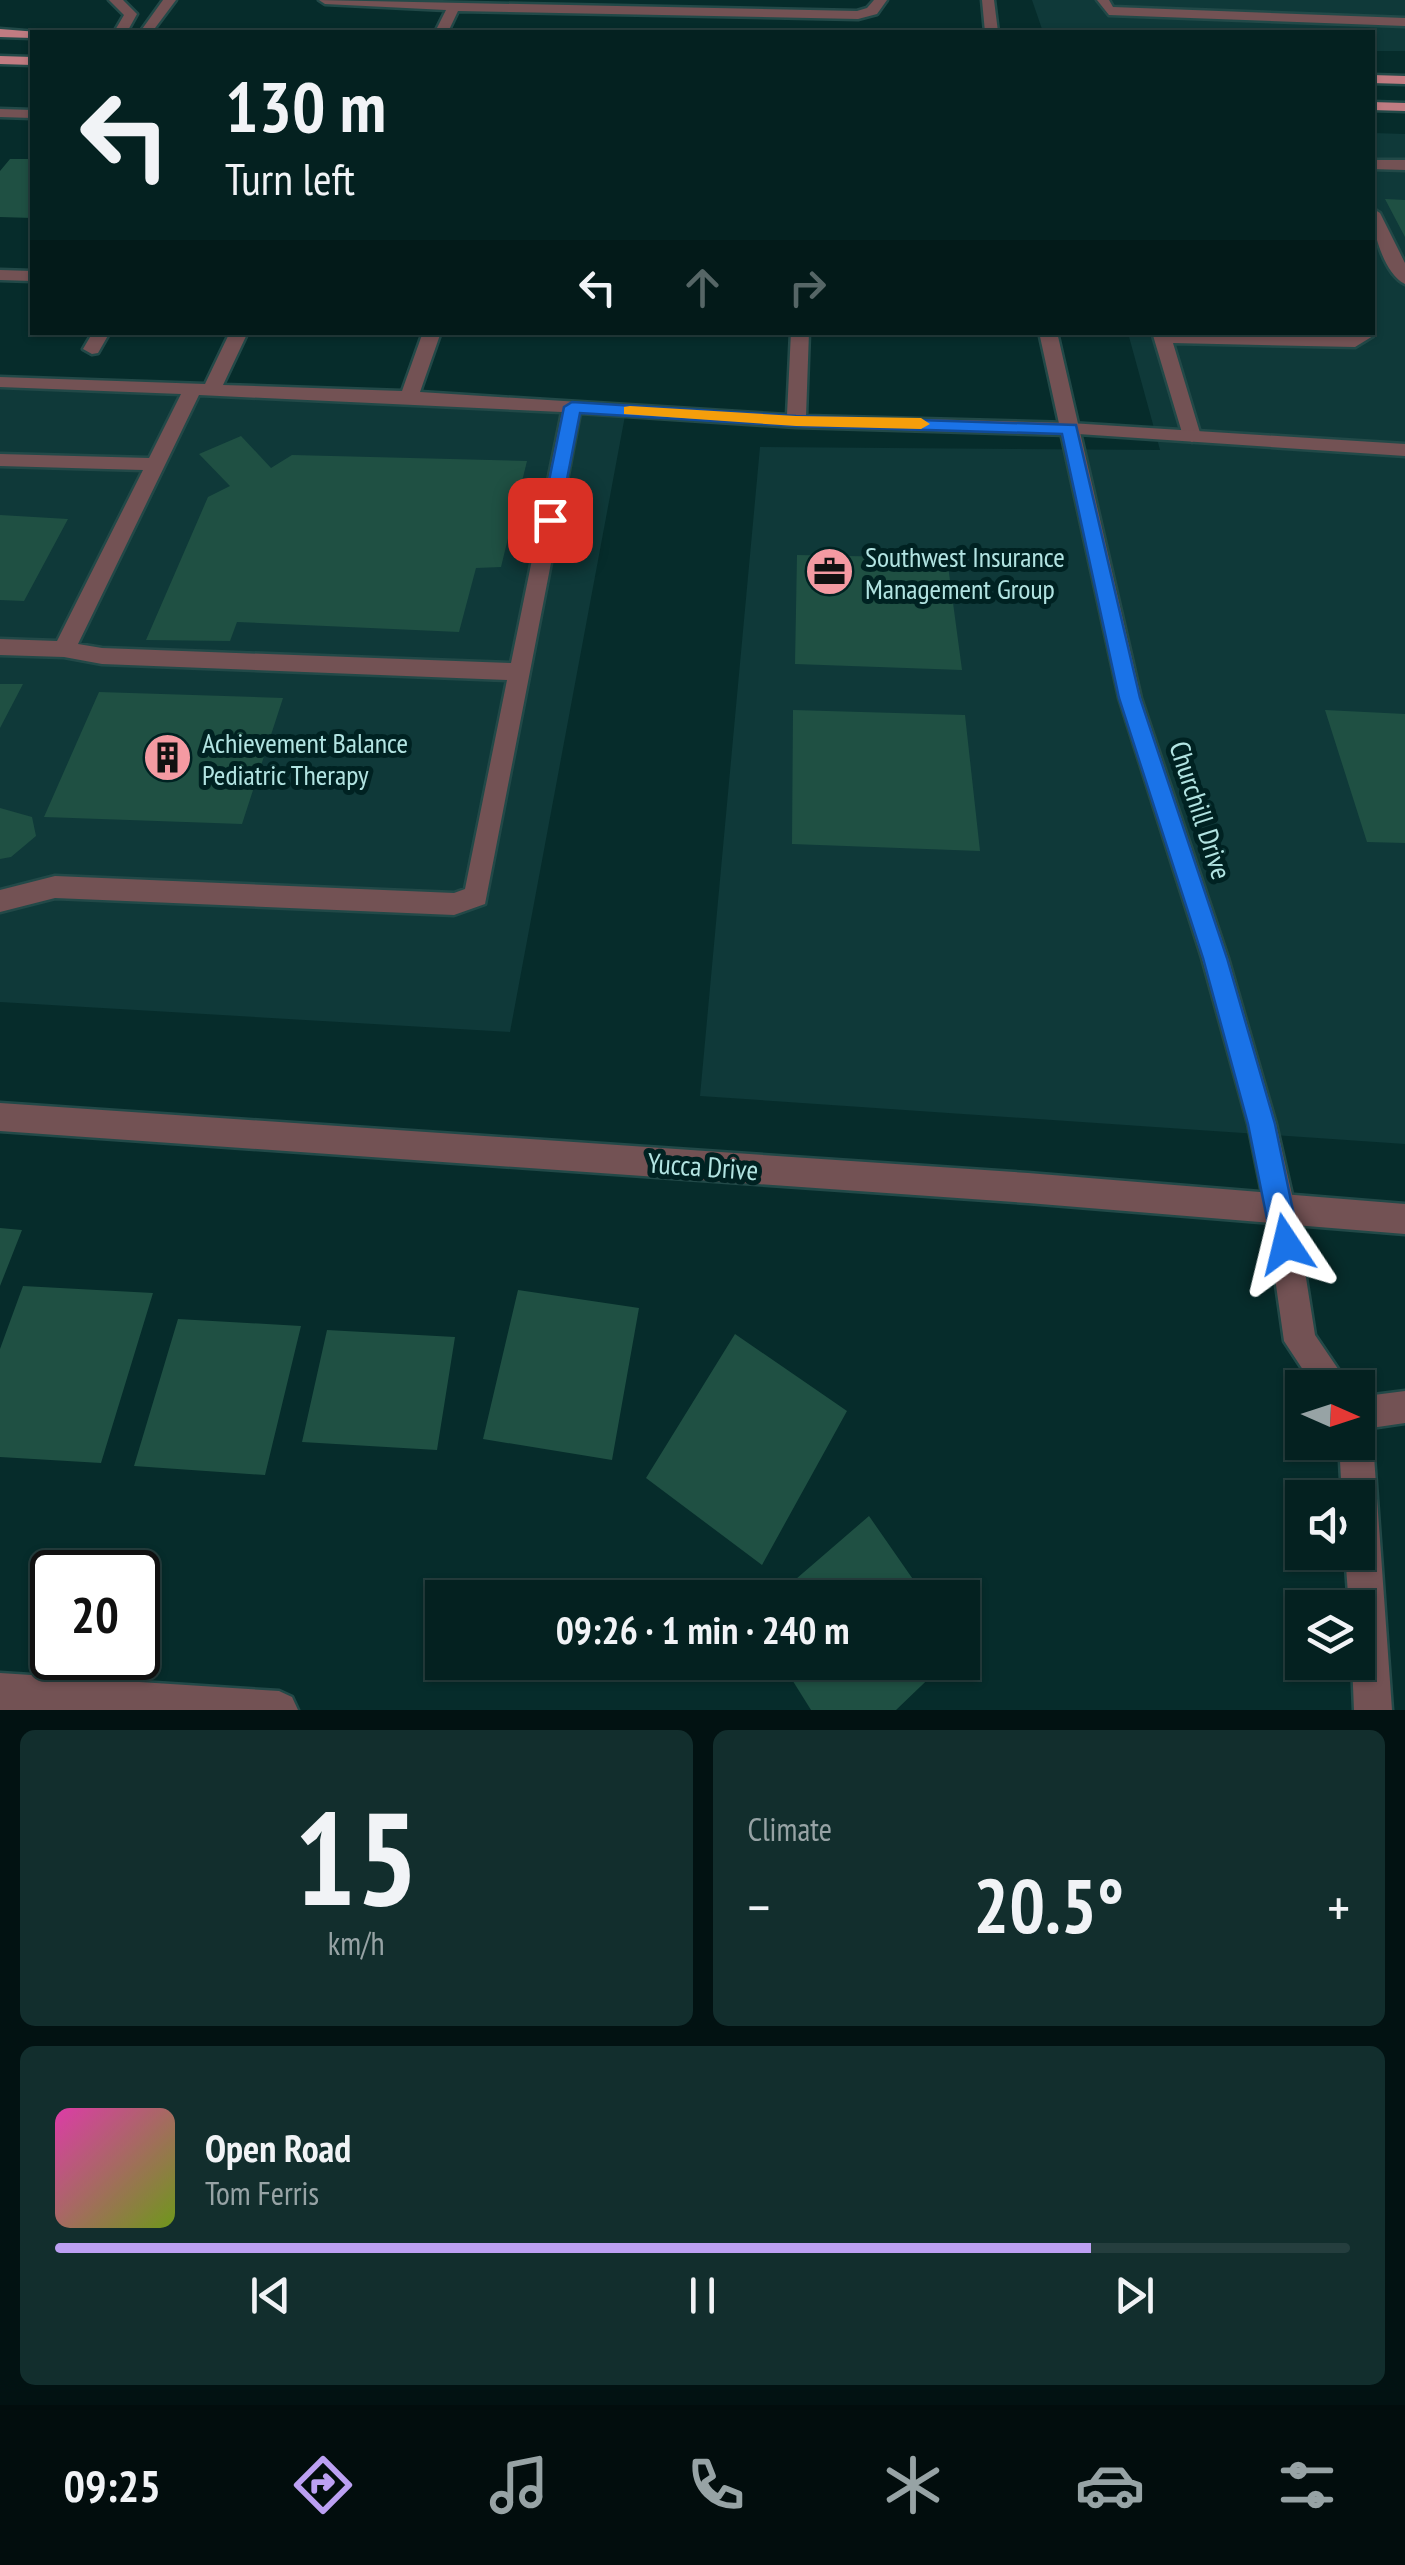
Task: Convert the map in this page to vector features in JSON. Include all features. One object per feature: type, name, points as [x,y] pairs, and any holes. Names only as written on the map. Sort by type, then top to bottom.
[{"type":"main road","points":[[0,33],[30,34]]},
{"type":"main road","points":[[0,60],[30,61]]},
{"type":"main road","points":[[1375,78],[1405,80]]},
{"type":"main road","points":[[1375,106],[1405,107]]},
{"type":"street","points":[[114,0],[131,14],[122,30]]},
{"type":"street","points":[[148,30],[170,0]]},
{"type":"street","points":[[325,0],[689,6],[858,15],[872,11],[881,0]]},
{"type":"street","points":[[988,0],[992,30]]},
{"type":"street","points":[[1103,0],[1109,12],[1331,26],[1405,22]]},
{"type":"street","points":[[1318,0],[1331,26]]},
{"type":"street","points":[[443,30],[456,4]]},
{"type":"street","points":[[608,27],[614,5]]},
{"type":"street","points":[[0,113],[25,114]]},
{"type":"street","points":[[0,134],[25,114]]},
{"type":"street","points":[[1375,164],[1405,165]]},
{"type":"street","points":[[1375,219],[1405,279]]},
{"type":"street","points":[[1375,266],[1396,261]]},
{"type":"street","points":[[0,275],[30,276]]},
{"type":"street","points":[[66,649],[155,464],[236,335]]},
{"type":"street","points":[[410,397],[431,335]]},
{"type":"street","points":[[796,421],[800,335]]},
{"type":"street","name":"Churchill Drive","points":[[1049,335],[1130,698],[1215,958],[1280,1208],[1300,1341],[1322,1370]]},
{"type":"street","points":[[1192,436],[1162,336],[1355,342],[1363,335]]},
{"type":"street","points":[[0,382],[410,397],[796,421],[1070,429],[1405,450]]},
{"type":"street","points":[[0,900],[54,887],[454,904],[476,896],[572,407]]},
{"type":"street","points":[[0,460],[155,464]]},
{"type":"street","points":[[0,647],[66,649],[102,656],[520,672]]},
{"type":"street","name":"Yucca Drive","points":[[0,1117],[1405,1219]]},
{"type":"street","points":[[1375,1411],[1405,1407]]},
{"type":"street","points":[[1357,1460],[1373,1710]]},
{"type":"street","points":[[0,1692],[279,1710]]},
{"type":"shaded area","points":[[1032,0],[1405,0],[1405,51],[1375,51],[1375,30],[1042,30]]},
{"type":"shaded area","points":[[1375,133],[1405,134],[1405,1144],[700,1096],[760,447],[1160,450],[1129,335],[1375,335]]},
{"type":"shaded area","points":[[0,382],[627,405],[510,1032],[0,1002]]},
{"type":"building","points":[[10,159],[30,159],[30,218],[0,217],[0,171]]},
{"type":"building","points":[[1385,199],[1405,200],[1405,237]]},
{"type":"building","points":[[241,436],[271,468],[292,455],[527,461],[501,567],[476,568],[459,632],[237,622],[230,641],[146,640],[208,497],[230,486],[199,454]]},
{"type":"building","points":[[0,515],[68,519],[24,601],[0,600]]},
{"type":"building","points":[[797,555],[947,558],[962,670],[795,664]]},
{"type":"building","points":[[0,684],[23,684],[0,728]]},
{"type":"building","name":"Achievement Balance Pediatric Therapy","points":[[99,692],[283,698],[242,824],[44,817]]},
{"type":"building","points":[[793,710],[965,715],[980,851],[792,844]]},
{"type":"building","points":[[1325,710],[1405,714],[1405,843],[1367,842]]},
{"type":"building","points":[[0,808],[32,817],[36,836],[11,857],[0,859]]},
{"type":"building","points":[[0,1228],[22,1230],[0,1286]]},
{"type":"building","points":[[23,1286],[153,1293],[101,1463],[0,1457],[0,1349]]},
{"type":"building","points":[[518,1290],[639,1308],[612,1460],[483,1439]]},
{"type":"building","points":[[178,1319],[301,1326],[265,1475],[134,1466]]},
{"type":"building","points":[[327,1330],[455,1337],[437,1450],[302,1442]]},
{"type":"building","points":[[735,1334],[847,1411],[762,1565],[646,1478]]},
{"type":"building","points":[[869,1516],[913,1580],[795,1580]]},
{"type":"building","points":[[792,1680],[927,1680],[896,1710],[811,1710]]},
{"type":"slow traffic","points":[[630,411],[921,424]]},
{"type":"place","name":"Southwest Insurance Management Group","points":[[830,572]]},
{"type":"place","name":"Achievement Balance Pediatric Therapy","points":[[167,758]]},
{"type":"route","points":[[550,520],[572,407],[796,421],[1070,429],[1130,698],[1215,958],[1262,1124],[1286,1244]]}]
